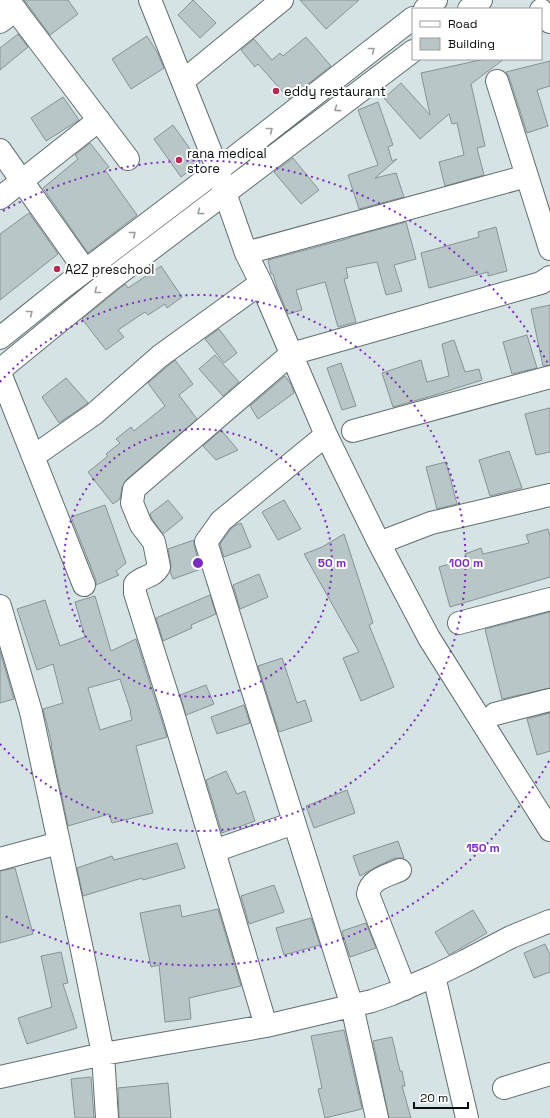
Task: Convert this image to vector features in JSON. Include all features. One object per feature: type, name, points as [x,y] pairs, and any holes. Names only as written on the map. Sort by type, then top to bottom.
[{"type":"street","points":[[183,81],[282,0]]},
{"type":"street","points":[[470,8],[481,0]]},
{"type":"street","points":[[157,3],[183,81],[218,170],[246,253],[261,283],[326,435],[379,543],[429,638],[544,809],[550,830]]},
{"type":"street","points":[[8,11],[99,120],[128,159]]},
{"type":"street","points":[[542,11],[550,22]]},
{"type":"street","points":[[0,338],[85,270],[218,170],[412,19]]},
{"type":"street","points":[[0,370],[109,281],[412,53]]},
{"type":"street","points":[[496,81],[550,250]]},
{"type":"street","points":[[0,198],[99,120]]},
{"type":"street","points":[[0,150],[85,270]]},
{"type":"street","points":[[246,253],[527,176]]},
{"type":"street","points":[[266,1026],[172,710],[135,593],[135,584],[138,580],[155,573],[159,567],[154,542],[141,525],[132,503],[134,489],[291,354],[541,283],[550,277]]},
{"type":"street","points":[[34,456],[94,414],[160,356],[261,283]]},
{"type":"street","points":[[0,374],[34,456],[84,586]]},
{"type":"street","points":[[353,431],[550,377]]},
{"type":"street","points":[[326,435],[221,521],[206,542],[352,1006],[377,1118]]},
{"type":"street","points":[[379,543],[432,523],[550,495]]},
{"type":"street","points":[[459,623],[550,599]]},
{"type":"street","points":[[0,606],[31,712],[59,843],[103,1054],[107,1118]]},
{"type":"street","points":[[495,714],[550,700]]},
{"type":"street","points":[[214,851],[294,823]]},
{"type":"street","points":[[0,859],[59,843]]},
{"type":"street","points":[[400,870],[374,882],[369,888],[368,894],[405,988]]},
{"type":"street","points":[[0,1077],[103,1054],[266,1026],[372,1001],[434,976],[511,937],[550,921]]},
{"type":"street","points":[[434,976],[467,1118]]},
{"type":"street","points":[[504,1088],[550,1074]]},
{"type":"building","points":[[24,0],[68,0],[78,14],[50,35]]},
{"type":"building","points":[[193,0],[216,23],[200,38],[178,15]]},
{"type":"building","points":[[300,0],[359,0],[326,29]]},
{"type":"building","points":[[18,34],[28,47],[0,70],[0,48]]},
{"type":"building","points":[[147,36],[157,52],[164,68],[131,89],[112,59]]},
{"type":"building","points":[[306,37],[331,66],[289,99],[258,64],[255,67],[241,50],[254,39],[272,60],[280,53],[283,56]]},
{"type":"building","points":[[480,60],[503,60],[471,84],[485,146],[477,148],[484,175],[445,186],[439,162],[464,155],[457,123],[452,124],[449,114],[420,139],[384,98],[401,83],[430,115],[421,73]]},
{"type":"building","points":[[550,61],[550,86],[537,90],[548,126],[527,133],[509,77],[506,72]]},
{"type":"building","points":[[63,97],[79,120],[46,141],[31,118]]},
{"type":"building","points":[[378,102],[393,145],[388,147],[392,161],[397,159],[375,178],[396,173],[404,197],[359,209],[348,175],[378,165],[358,110]]},
{"type":"building","points":[[173,125],[200,163],[181,177],[154,139]]},
{"type":"building","points":[[90,143],[109,167],[105,170],[137,215],[88,253],[43,188],[78,159],[75,155]]},
{"type":"building","points":[[293,158],[319,190],[301,204],[274,172]]},
{"type":"building","points":[[29,213],[58,254],[0,300],[0,234]]},
{"type":"building","points":[[406,222],[416,259],[394,265],[402,291],[386,295],[377,262],[346,268],[348,278],[344,279],[356,322],[338,327],[325,282],[296,290],[302,310],[288,314],[273,274],[271,274],[268,260]]},
{"type":"building","points":[[496,227],[507,271],[488,276],[488,272],[429,288],[421,253],[479,237],[478,232]]},
{"type":"building","points":[[161,266],[182,297],[167,308],[165,304],[148,315],[145,312],[118,330],[124,337],[106,350],[82,319],[125,284],[128,288]]},
{"type":"building","points":[[550,305],[550,365],[543,366],[531,309]]},
{"type":"building","points":[[219,329],[237,353],[224,363],[205,339]]},
{"type":"building","points":[[527,335],[537,368],[512,374],[503,342]]},
{"type":"building","points":[[454,340],[465,372],[479,369],[482,380],[393,407],[382,373],[421,360],[427,382],[449,376],[442,344]]},
{"type":"building","points":[[215,355],[239,382],[223,396],[199,369]]},
{"type":"building","points":[[175,360],[193,384],[179,395],[197,419],[126,480],[122,487],[120,499],[113,504],[88,472],[108,456],[106,454],[120,443],[116,439],[131,427],[134,431],[165,406],[148,383]]},
{"type":"building","points":[[341,363],[356,406],[342,410],[327,368]]},
{"type":"building","points":[[285,376],[291,384],[294,393],[258,419],[250,406]]},
{"type":"building","points":[[66,378],[88,403],[59,423],[42,397]]},
{"type":"building","points":[[550,408],[550,452],[536,455],[525,414]]},
{"type":"building","points":[[221,430],[238,450],[216,460],[203,446]]},
{"type":"building","points":[[509,451],[522,488],[490,496],[479,460]]},
{"type":"building","points":[[446,462],[457,504],[437,509],[426,467]]},
{"type":"building","points":[[168,500],[183,518],[163,534],[150,514]]},
{"type":"building","points":[[284,500],[301,529],[278,540],[262,512]]},
{"type":"building","points":[[105,505],[126,563],[116,571],[119,575],[96,585],[96,580],[71,517]]},
{"type":"building","points":[[241,523],[251,547],[224,557],[220,544],[230,530]]},
{"type":"building","points":[[548,529],[550,537],[550,577],[450,607],[439,567],[466,559],[465,554],[481,548],[483,554],[529,543],[526,535]]},
{"type":"building","points":[[344,534],[373,623],[369,625],[394,687],[361,701],[343,658],[359,652],[304,554],[322,547]]},
{"type":"building","points":[[194,540],[194,546],[201,569],[173,579],[170,572],[171,565],[168,549]]},
{"type":"building","points":[[259,574],[268,597],[240,609],[233,585]]},
{"type":"building","points":[[210,595],[216,614],[191,625],[192,628],[163,641],[156,618]]},
{"type":"building","points":[[95,596],[111,651],[136,639],[167,737],[136,746],[153,813],[112,823],[109,814],[68,826],[52,745],[43,709],[63,703],[53,664],[37,670],[17,609],[45,600],[60,646],[85,637],[75,602]],"holes":[[[120,679],[131,712],[132,720],[100,730],[88,688]]]},
{"type":"building","points":[[550,612],[550,688],[502,699],[485,629]]},
{"type":"building","points":[[0,651],[14,699],[0,703]]},
{"type":"building","points":[[282,658],[297,703],[305,700],[312,721],[279,732],[258,666]]},
{"type":"building","points":[[206,685],[214,704],[186,715],[180,695]]},
{"type":"building","points":[[244,705],[250,723],[217,734],[211,717]]},
{"type":"building","points":[[550,713],[550,751],[537,755],[527,719]]},
{"type":"building","points":[[226,771],[237,794],[245,791],[255,821],[222,833],[206,780]]},
{"type":"building","points":[[347,790],[355,813],[314,828],[306,806]]},
{"type":"building","points":[[398,841],[404,858],[395,858],[360,876],[353,856]]},
{"type":"building","points":[[177,843],[185,868],[143,880],[142,878],[83,896],[77,868],[112,856],[114,860]]},
{"type":"building","points":[[15,868],[33,934],[0,943],[0,871]]},
{"type":"building","points":[[274,885],[284,912],[249,924],[241,896]]},
{"type":"building","points":[[180,905],[182,917],[218,909],[241,986],[189,998],[191,1019],[165,1022],[159,965],[151,967],[140,913]]},
{"type":"building","points":[[473,910],[487,933],[449,955],[435,932]]},
{"type":"building","points":[[311,918],[320,945],[284,955],[276,928]]},
{"type":"building","points":[[366,923],[376,948],[350,957],[342,931]]},
{"type":"building","points":[[545,944],[550,955],[550,972],[534,978],[524,953]]},
{"type":"building","points":[[61,952],[68,983],[63,984],[77,1028],[27,1044],[18,1018],[52,1007],[41,956]]},
{"type":"building","points":[[344,1030],[362,1109],[325,1118],[318,1089],[322,1088],[311,1036]]},
{"type":"building","points":[[392,1037],[400,1071],[402,1071],[405,1086],[402,1086],[411,1118],[389,1118],[373,1041]]},
{"type":"building","points":[[91,1077],[94,1118],[75,1118],[71,1079]]},
{"type":"building","points":[[168,1083],[171,1118],[119,1118],[118,1088]]},
{"type":"place","name":"eddy restaurant","points":[[276,91]]},
{"type":"place","name":"rana medical store","points":[[179,160]]},
{"type":"place","name":"A2Z preschool","points":[[57,269]]}]
